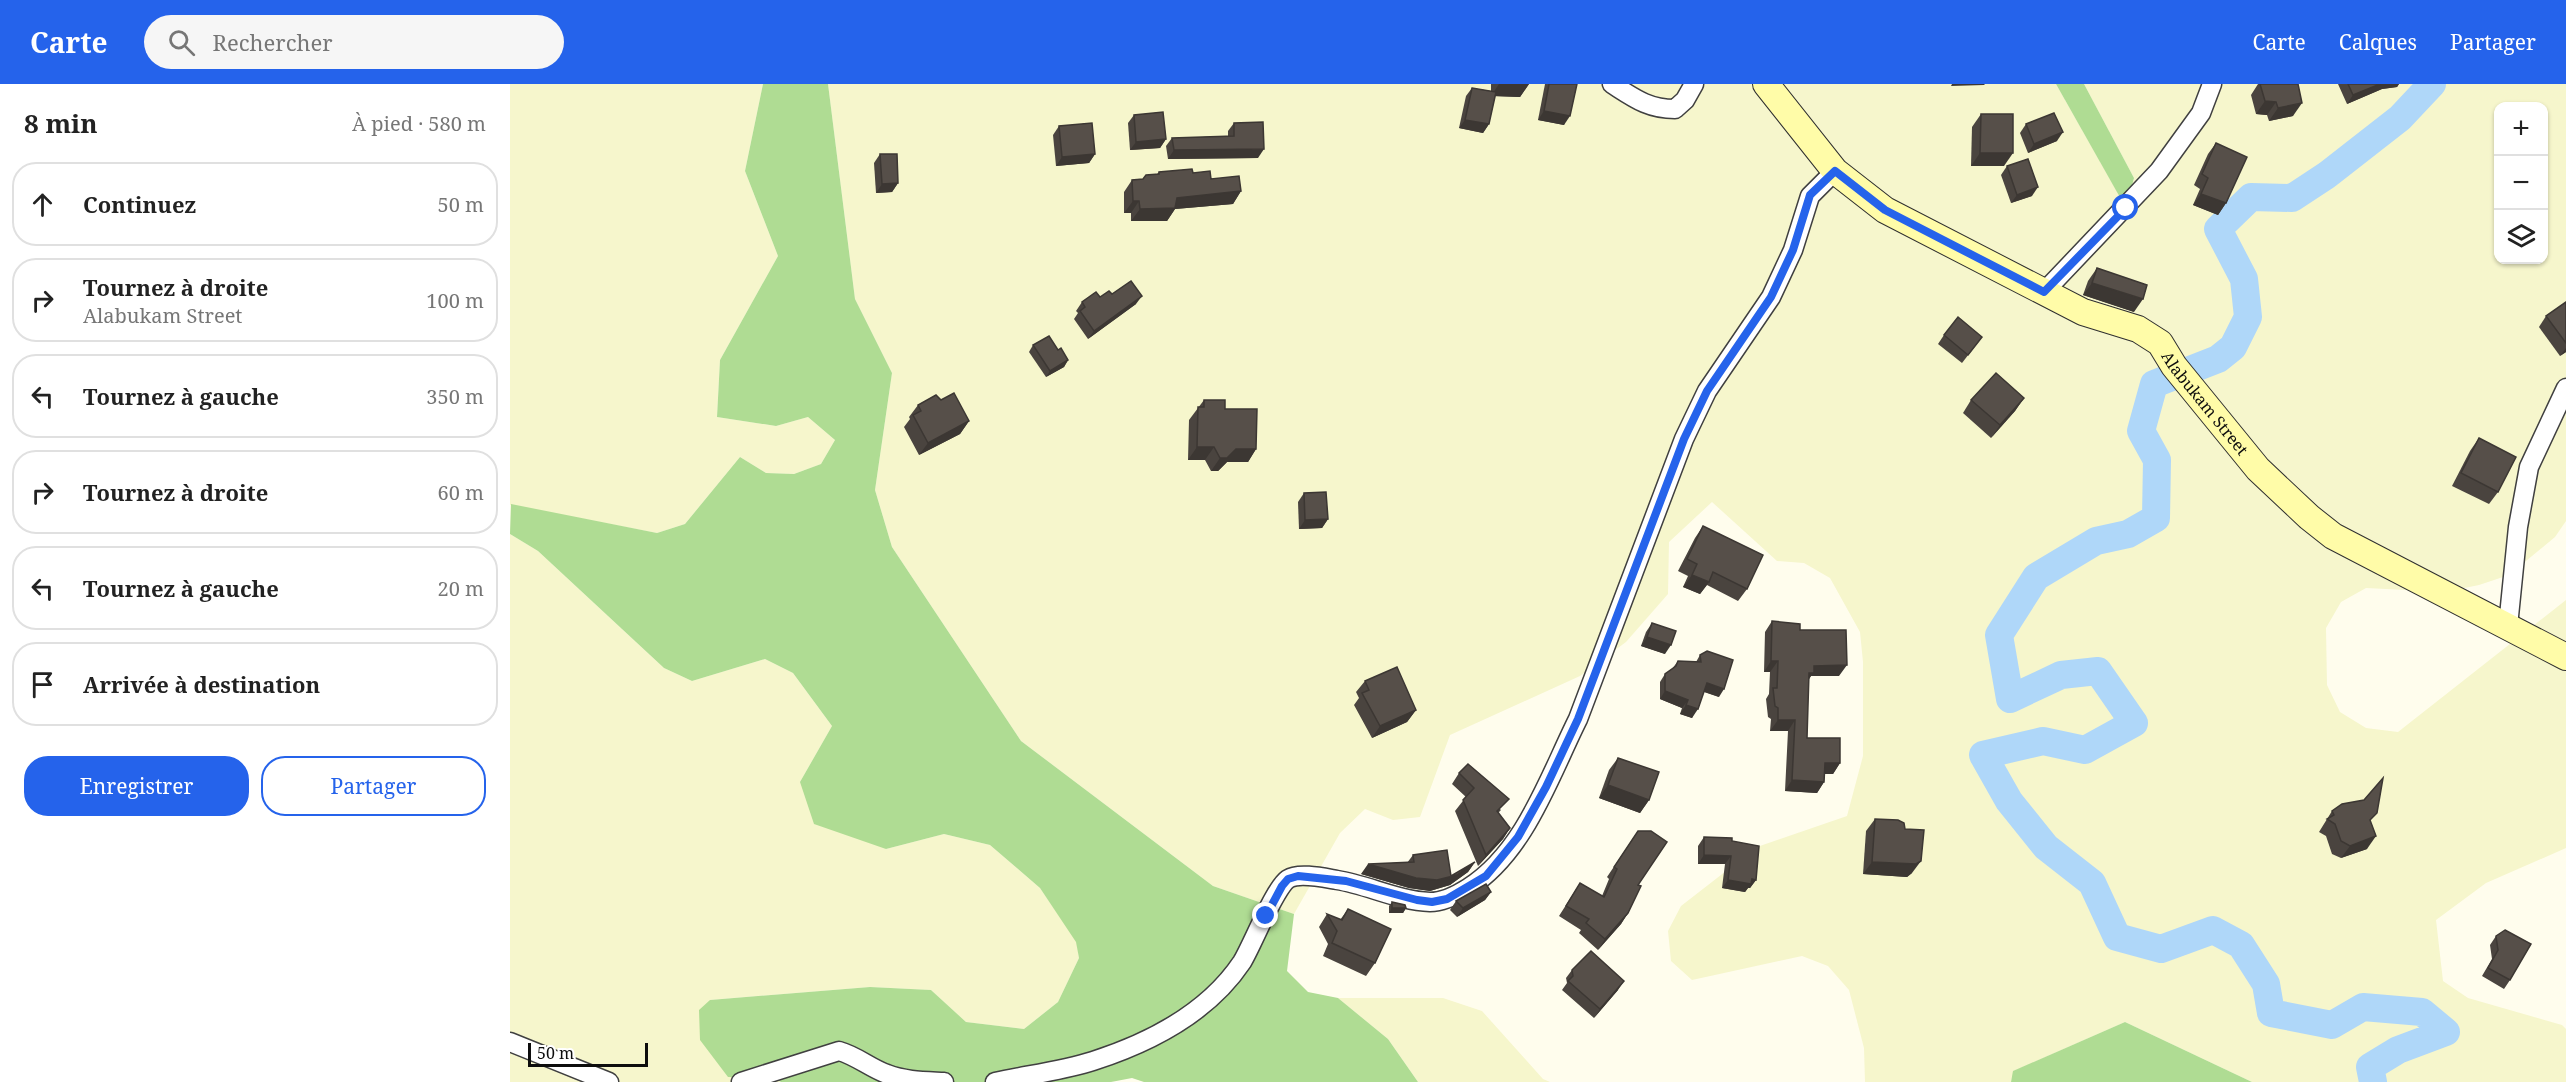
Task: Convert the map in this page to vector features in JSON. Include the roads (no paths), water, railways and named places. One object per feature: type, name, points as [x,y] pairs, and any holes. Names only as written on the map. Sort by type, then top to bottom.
[{"type":"street","points":[[1612,84],[1649,106],[1675,109],[1685,100],[1694,84]]},
{"type":"street","name":"Alabukam Street","points":[[1766,84],[1835,171],[1885,210],[2083,312],[2138,330],[2160,343],[2174,366],[2258,469],[2309,517],[2333,536],[2566,657]]},
{"type":"street","points":[[2044,292],[2159,171],[2184,140],[2201,113],[2212,84]]},
{"type":"street","points":[[995,1082],[1091,1062],[1132,1047],[1183,1019],[1215,994],[1241,964],[1282,886],[1288,879],[1298,876],[1346,881],[1432,902],[1447,899],[1461,892],[1490,872],[1518,837],[1546,787],[1578,719],[1684,439],[1707,391],[1771,297],[1793,250],[1810,195],[1835,171]]},
{"type":"street","points":[[2508,626],[2518,527],[2529,467],[2566,387]]},
{"type":"street","points":[[510,1042],[609,1082]]},
{"type":"street","points":[[741,1082],[839,1051],[855,1055],[886,1074],[910,1080],[944,1082]]},
{"type":"waterway","points":[[2373,1082],[2370,1067],[2398,1050],[2446,1032],[2422,1012],[2363,1007],[2332,1025],[2271,1013],[2266,984],[2241,945],[2213,930],[2161,949],[2117,937],[2092,883],[2046,847],[2009,801],[1983,755],[2043,741],[2085,750],[2134,723],[2098,671],[2061,675],[2010,699],[1999,635],[2036,577],[2096,541],[2128,534],[2156,518],[2157,460],[2141,431],[2154,384],[2218,359],[2233,347],[2248,317],[2244,279],[2218,229],[2251,197],[2292,198],[2327,175],[2400,118],[2432,84]]}]
